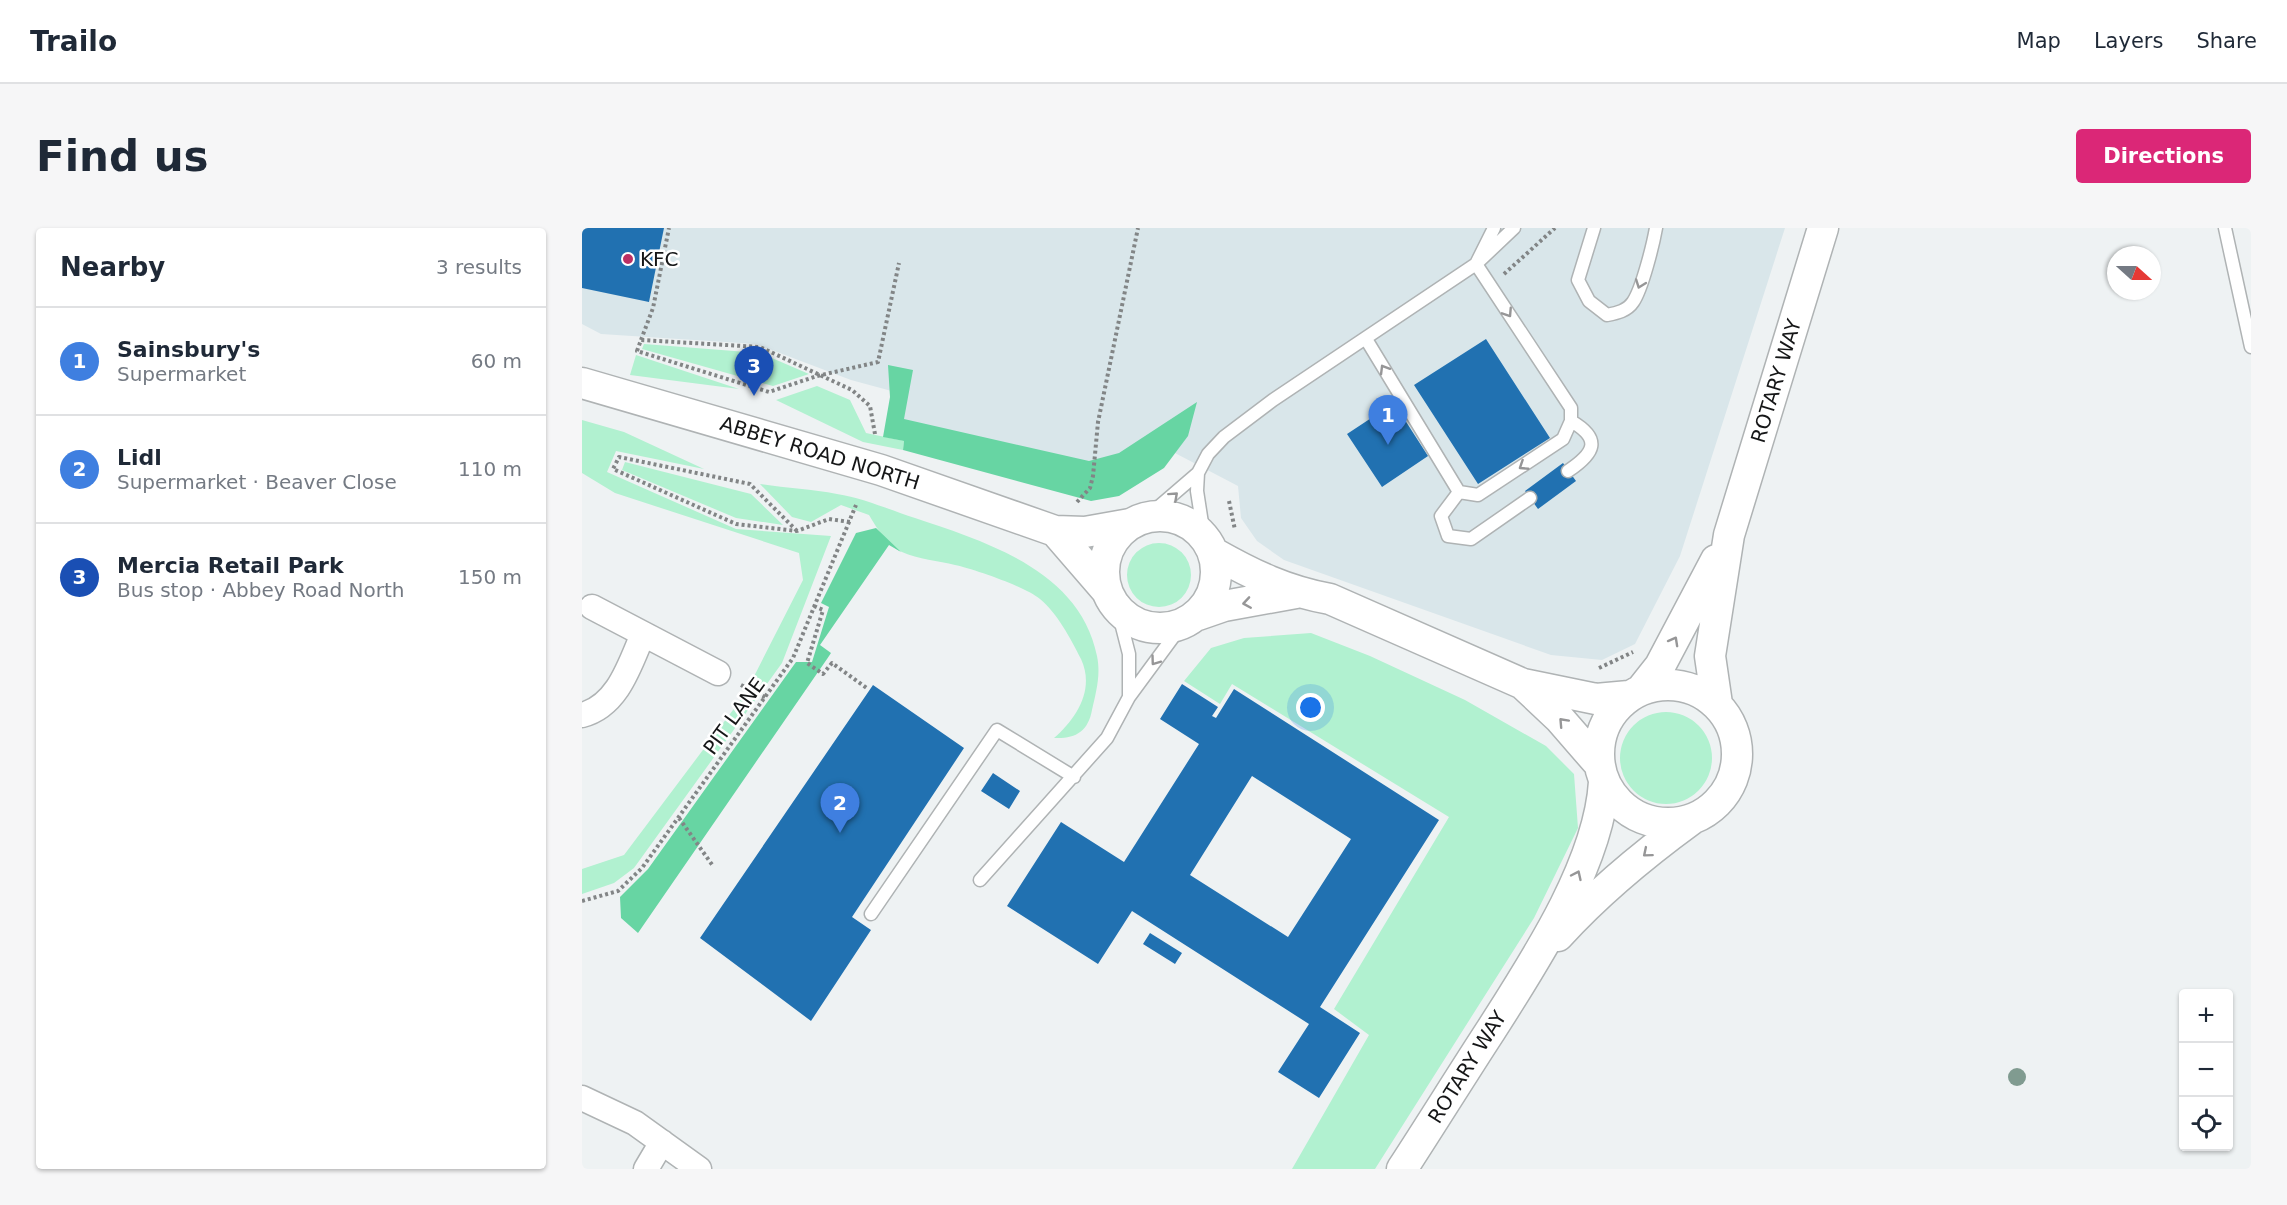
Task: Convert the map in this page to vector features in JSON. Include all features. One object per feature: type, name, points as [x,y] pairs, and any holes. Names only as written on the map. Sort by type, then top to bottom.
[{"type":"street","name":"ROTARY WAY","points":[[1717,704],[1710,656],[1730,535],[1823,228]]},
{"type":"street","name":"ABBEY ROAD NORTH","points":[[582,383],[881,470],[1055,531],[1085,532],[1139,520]]},
{"type":"street","points":[[1112,601],[1105,558],[1113,540],[1139,520],[1167,515],[1186,521],[1209,544],[1251,574],[1296,593],[1330,599],[1523,684],[1596,699],[1635,693],[1668,684],[1694,689],[1717,704],[1732,727],[1737,754],[1732,780],[1717,803],[1694,818],[1673,823],[1652,822],[1632,814],[1616,800],[1601,773],[1559,718],[1523,684]]},
{"type":"street","points":[[1055,531],[1112,601],[1142,626],[1162,629],[1224,606],[1296,593]]},
{"type":"street","name":"ROTARY WAY","points":[[1635,693],[1668,651],[1730,535]]},
{"type":"street","points":[[1190,620],[1210,599],[1216,580],[1209,544]]},
{"type":"street","points":[[592,608],[718,673]]},
{"type":"street","points":[[582,715],[591,713],[613,695],[643,634]]},
{"type":"street","points":[[1601,773],[1599,744],[1604,726],[1614,709],[1635,693]]},
{"type":"street","name":"ROTARY WAY","points":[[1402,1169],[1532,965],[1595,835],[1603,806],[1601,773]]},
{"type":"street","name":"ROTARY WAY","points":[[1532,965],[1586,906],[1648,851],[1694,818]]},
{"type":"street","points":[[582,1098],[634,1123],[699,1169]]},
{"type":"street","points":[[646,1169],[662,1142]]},
{"type":"lane","points":[[1476,264],[1494,228]]},
{"type":"lane","points":[[1209,544],[1197,491],[1198,473],[1208,453],[1224,437],[1273,400],[1476,264],[1514,228]]},
{"type":"lane","points":[[1594,228],[1578,280],[1589,301],[1607,315],[1620,313],[1633,302],[1653,247],[1656,228]]},
{"type":"lane","points":[[2225,228],[2251,347]]},
{"type":"lane","points":[[1458,492],[1478,495],[1563,439],[1571,421],[1571,408],[1476,264]]},
{"type":"lane","points":[[1366,339],[1458,492]]},
{"type":"lane","points":[[1568,471],[1585,460],[1592,447],[1592,437],[1585,429],[1571,421]]},
{"type":"lane","points":[[1139,520],[1198,473]]},
{"type":"lane","points":[[1458,492],[1441,516],[1448,536],[1471,539],[1530,498]]},
{"type":"lane","points":[[1112,601],[1129,654],[1129,697]]},
{"type":"lane","points":[[980,880],[1107,738],[1129,697],[1190,620]]},
{"type":"lane","points":[[871,914],[997,730],[1074,777]]},
{"type":"path","points":[[669,228],[653,308],[637,351],[769,392],[817,376],[878,362],[899,263]]},
{"type":"path","points":[[1077,502],[1090,488],[1093,476],[1098,422],[1138,228]]},
{"type":"path","points":[[1490,286],[1555,228]]},
{"type":"path","points":[[641,340],[760,347],[803,365],[817,376],[852,390],[870,406],[875,434]]},
{"type":"path","points":[[797,531],[750,484],[619,456],[613,469],[735,524],[797,531],[829,519],[850,522]]},
{"type":"path","points":[[1229,501],[1231,522],[1237,535]]},
{"type":"path","name":"PIT LANE","points":[[582,901],[618,891],[642,867],[794,658],[856,505]]},
{"type":"path","points":[[814,606],[823,610],[807,663],[824,674],[831,663],[868,689]]},
{"type":"path","points":[[1593,671],[1635,651]]},
{"type":"path","points":[[679,818],[713,866]]},
{"type":"shaded area","points":[[582,228],[1785,228],[1680,556],[1635,644],[1602,660],[1551,655],[1284,560],[1257,541],[1241,518],[1238,486],[1152,441],[1113,478],[901,424],[899,393],[851,380],[756,344],[601,334],[582,324]]},
{"type":"green space","points":[[644,344],[760,353],[809,374],[773,386],[642,349]]},
{"type":"green space","points":[[636,355],[739,389],[630,375]]},
{"type":"green space","points":[[888,365],[913,370],[904,419],[1089,461],[1119,453],[1197,402],[1188,436],[1164,468],[1119,496],[1091,501],[903,450],[904,441],[883,437],[890,397]]},
{"type":"green space","points":[[817,386],[850,400],[866,433],[904,441],[903,450],[863,442],[776,400]]},
{"type":"green space","points":[[582,420],[624,432],[704,469],[616,451],[607,472],[736,529],[831,536],[782,663],[634,868],[614,883],[582,894],[582,869],[624,855],[745,694],[803,580],[799,553],[615,493],[582,473]]},
{"type":"green space","points":[[625,462],[751,494],[783,525],[736,518],[622,470]]},
{"type":"green space","points":[[760,484],[828,492],[876,504],[1000,550],[1027,564],[1051,581],[1072,602],[1087,627],[1097,656],[1096,690],[1090,718],[1084,729],[1068,737],[1054,738],[1070,721],[1081,702],[1085,692],[1085,670],[1073,643],[1058,619],[1040,599],[987,574],[902,552],[887,541],[869,515],[841,505],[811,522],[792,517]]},
{"type":"green space","points":[[876,528],[901,552],[889,545],[820,645],[831,653],[638,933],[621,918],[620,897],[648,869],[796,662],[812,662],[829,607],[821,603],[856,533]]},
{"type":"green space","points":[[1153,543],[1165,543],[1182,552],[1189,563],[1191,575],[1189,587],[1182,598],[1165,607],[1153,607],[1141,602],[1132,593],[1127,581],[1127,569],[1132,557],[1141,548]]},
{"type":"green space","points":[[1311,633],[1370,656],[1465,700],[1546,746],[1574,774],[1578,828],[1534,918],[1375,1169],[1292,1169],[1369,1035],[1334,1009],[1449,817],[1232,684],[1220,704],[1184,681],[1211,648],[1244,638]]},
{"type":"green space","points":[[1657,712],[1675,712],[1692,719],[1705,732],[1712,749],[1712,767],[1705,784],[1692,797],[1675,804],[1657,804],[1640,797],[1627,784],[1620,767],[1620,749],[1627,732],[1640,719]]},
{"type":"building","name":"KFC","points":[[582,228],[664,228],[649,302],[582,288]]},
{"type":"building","points":[[1486,339],[1550,438],[1478,484],[1414,385]]},
{"type":"building","points":[[1394,403],[1428,456],[1382,487],[1347,434]]},
{"type":"building","points":[[1563,463],[1576,481],[1538,509],[1525,491]]},
{"type":"building","points":[[1182,684],[1218,707],[1212,716],[1216,718],[1234,689],[1439,820],[1320,1007],[1360,1033],[1319,1098],[1278,1072],[1309,1024],[1132,911],[1098,964],[1007,906],[1061,822],[1124,862],[1199,744],[1160,719]],"holes":[[[1252,776],[1351,839],[1288,937],[1190,875]]]},
{"type":"building","points":[[873,685],[964,748],[852,917],[871,930],[811,1021],[700,938]]},
{"type":"building","points":[[993,773],[1020,791],[1009,809],[981,791]]},
{"type":"building","points":[[1150,933],[1182,953],[1175,964],[1143,944]]},
{"type":"place","name":"KFC","points":[[628,259]]},
{"type":"place","name":"Mercia Retail Park","points":[[754,396]]},
{"type":"place","name":"Sainsbury's","points":[[1388,445]]},
{"type":"place","name":"Lidl","points":[[840,833]]}]
